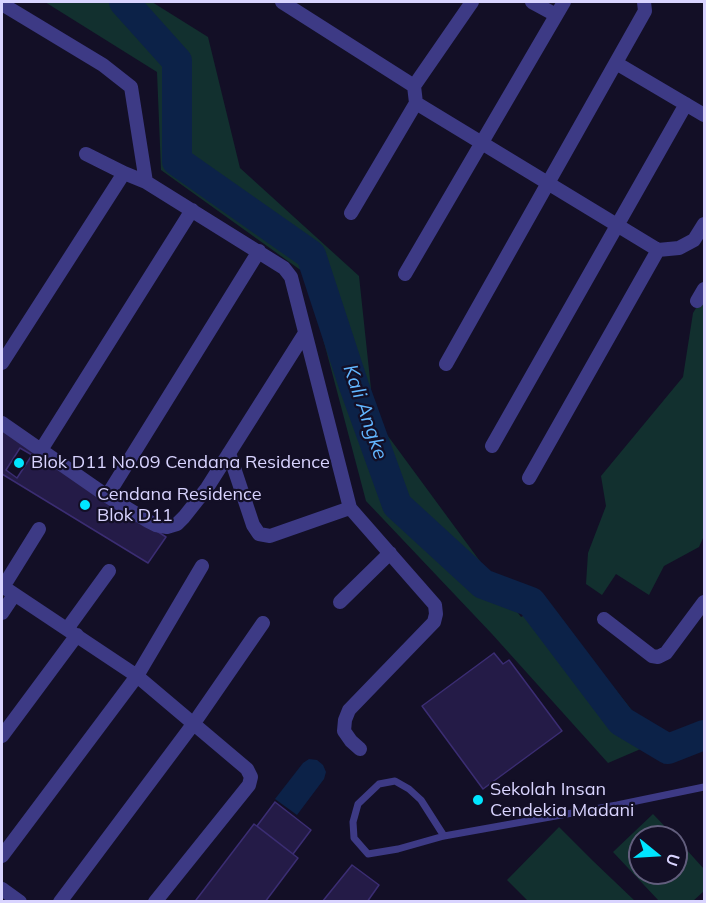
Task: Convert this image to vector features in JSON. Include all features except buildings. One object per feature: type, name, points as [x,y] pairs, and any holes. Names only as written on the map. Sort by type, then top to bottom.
[{"type":"street","points":[[282,2],[414,86]]},
{"type":"street","points":[[351,213],[416,102],[414,86],[472,2]]},
{"type":"street","points":[[532,2],[556,15]]},
{"type":"street","points":[[405,274],[564,2]]},
{"type":"street","points":[[446,364],[645,11],[644,2]]},
{"type":"street","points":[[2,4],[103,65],[130,87],[146,182]]},
{"type":"street","points":[[616,63],[705,115]]},
{"type":"street","points":[[416,102],[658,249],[679,248],[694,240],[705,224]]},
{"type":"street","points":[[492,446],[686,104]]},
{"type":"street","points":[[86,154],[146,182],[259,251],[284,268],[291,277],[350,508],[435,605],[434,622],[349,710],[344,731],[360,748]]},
{"type":"street","points":[[2,363],[124,172]]},
{"type":"street","points":[[41,450],[192,210]]},
{"type":"street","points":[[529,478],[658,249]]},
{"type":"street","points":[[106,496],[259,251]]},
{"type":"street","points":[[2,423],[106,496],[156,525],[167,527],[177,524],[184,518],[207,488],[305,333]]},
{"type":"street","points":[[229,453],[259,534],[270,536],[350,508]]},
{"type":"street","points":[[2,613],[6,589],[39,529]]},
{"type":"street","points":[[340,602],[390,553]]},
{"type":"street","points":[[2,856],[137,676],[202,566]]},
{"type":"street","points":[[2,736],[72,632],[109,571]]},
{"type":"street","points":[[6,589],[137,676],[194,723],[247,770],[251,777],[249,785],[155,902]]},
{"type":"street","points":[[604,619],[652,656],[658,657],[666,653],[705,602]]},
{"type":"street","points":[[60,902],[194,723],[263,623]]},
{"type":"street","points":[[2,889],[20,902]]},
{"type":"lane","points":[[444,836],[421,800],[410,789],[395,781],[379,784],[358,804],[353,822],[354,838],[368,854],[398,849],[444,836],[705,787]]},
{"type":"green space","points":[[45,2],[152,2],[208,37],[240,168],[359,276],[374,417],[521,617],[547,603],[657,742],[608,763],[492,634],[366,501],[306,274],[161,170],[157,72]]},
{"type":"green space","points":[[704,295],[704,536],[699,547],[664,566],[649,595],[616,574],[602,595],[586,584],[588,553],[606,506],[601,476],[683,377],[693,313]]},
{"type":"green space","points":[[653,814],[664,825],[641,825]]},
{"type":"green space","points":[[559,827],[635,901],[528,901],[507,880]]},
{"type":"green space","points":[[628,838],[628,868],[613,852]]},
{"type":"green space","points":[[688,851],[704,869],[704,891],[693,901],[659,901],[644,885],[688,885]]},
{"type":"water","points":[[309,759],[317,760],[326,772],[324,779],[297,815],[275,799],[303,763]]},
{"type":"waterway","name":"Kali Angke","points":[[124,2],[177,61],[177,161],[311,255],[354,386],[397,505],[483,584],[531,602],[621,721],[668,749],[704,735]]},
{"type":"place","name":"Blok D11 No.09 Cendana Residence","points":[[19,463]]},
{"type":"place","name":"Cendana Residence Blok D11","points":[[85,505]]},
{"type":"place","name":"Sekolah Insan Cendekia Madani","points":[[478,800]]}]
